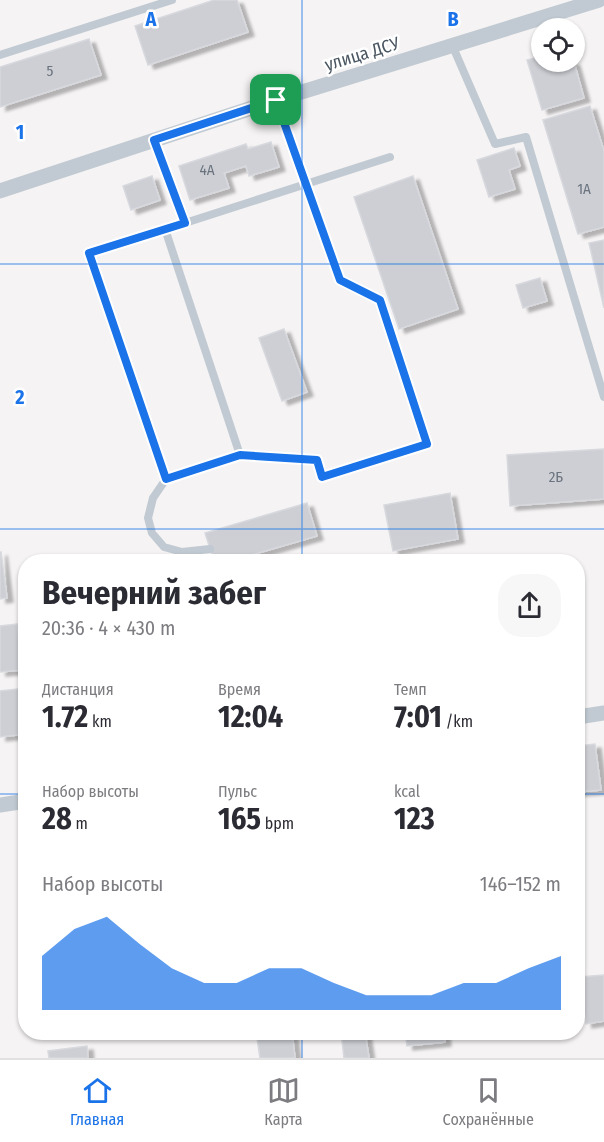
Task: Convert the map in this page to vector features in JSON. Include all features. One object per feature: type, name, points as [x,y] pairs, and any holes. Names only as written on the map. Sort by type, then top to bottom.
[{"type":"street","name":"улица ДСУ","points":[[0,191],[276,100],[599,0]]},
{"type":"street","points":[[585,716],[604,713]]},
{"type":"street","points":[[0,805],[18,802]]},
{"type":"lane","points":[[0,55],[172,0]]},
{"type":"lane","points":[[453,47],[495,144],[526,137],[604,397]]},
{"type":"lane","points":[[210,549],[182,552],[164,547],[152,534],[148,518],[153,498],[166,479],[240,455],[317,460],[322,477],[427,444],[380,300],[340,280],[276,100]]},
{"type":"lane","points":[[154,140],[185,223]]},
{"type":"lane","points":[[166,479],[89,253],[390,157]]},
{"type":"lane","points":[[165,229],[240,455]]},
{"type":"building","points":[[214,0],[237,0],[248,32],[148,65],[135,26]]},
{"type":"building","points":[[89,39],[101,75],[0,107],[0,67]]},
{"type":"building","points":[[531,59],[531,72],[577,72],[584,98],[542,110],[527,60]]},
{"type":"building","points":[[590,106],[604,151],[604,227],[578,234],[543,120]]},
{"type":"building","points":[[271,142],[279,167],[249,176],[246,166],[224,173],[229,188],[190,200],[179,166],[246,144],[248,149]]},
{"type":"building","points":[[514,148],[520,166],[509,170],[515,189],[489,197],[477,160]]},
{"type":"building","points":[[152,176],[160,200],[131,210],[123,186]]},
{"type":"building","points":[[413,176],[458,309],[399,329],[354,197]]},
{"type":"building","points":[[604,240],[604,308],[589,243]]},
{"type":"building","points":[[540,278],[547,301],[523,308],[516,285]]},
{"type":"building","points":[[284,329],[307,392],[282,401],[259,338]]},
{"type":"building","points":[[604,449],[604,499],[510,506],[507,455]]},
{"type":"building","points":[[450,493],[458,539],[393,551],[384,505]]},
{"type":"building","points":[[307,503],[317,536],[255,554],[212,554],[205,533]]},
{"type":"building","points":[[0,553],[7,598],[0,599]]},
{"type":"building","points":[[17,624],[18,670],[0,672],[0,626]]},
{"type":"building","points":[[18,689],[18,735],[0,737],[0,691]]},
{"type":"building","points":[[595,744],[601,790],[585,791],[585,745]]},
{"type":"building","points":[[604,975],[604,1021],[586,1024],[585,977]]},
{"type":"building","points":[[257,1040],[293,1040],[295,1058],[260,1058]]},
{"type":"building","points":[[342,1040],[366,1040],[369,1058],[344,1058]]},
{"type":"building","points":[[406,1040],[445,1040],[445,1042],[407,1046]]},
{"type":"building","points":[[87,1046],[88,1058],[49,1058],[48,1051]]},
{"type":"route","points":[[276,100],[340,280],[380,300],[427,444],[322,477],[317,460],[240,455],[166,479],[89,253],[185,223],[154,140],[276,100]]}]
